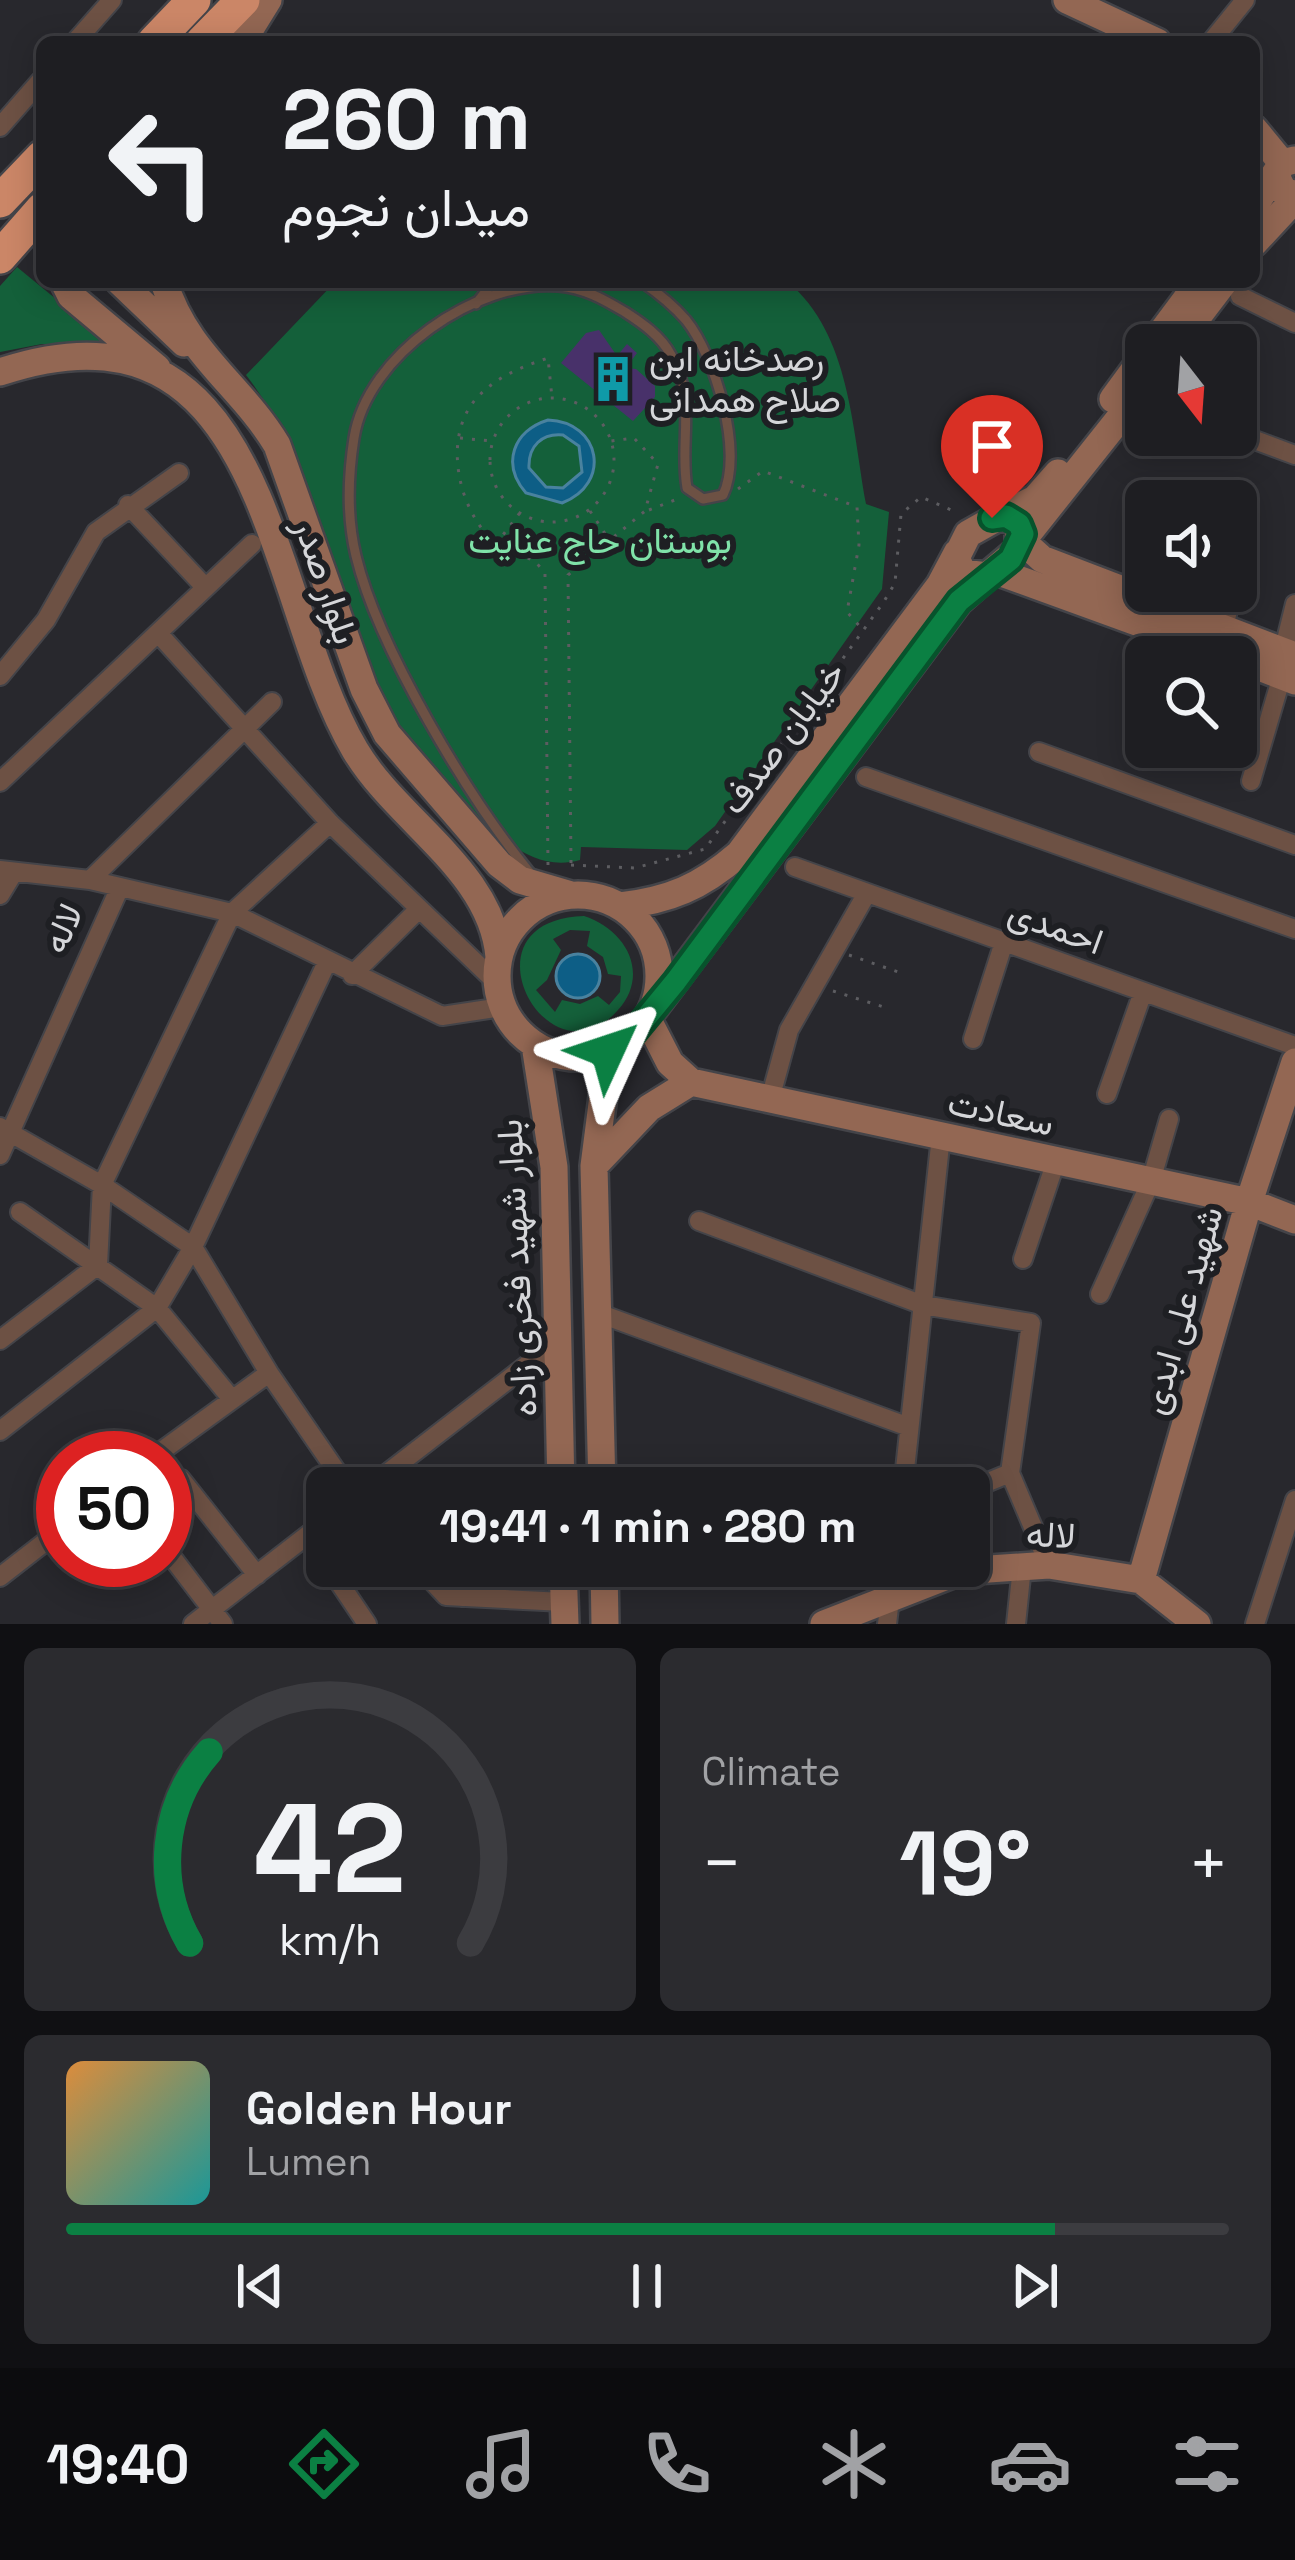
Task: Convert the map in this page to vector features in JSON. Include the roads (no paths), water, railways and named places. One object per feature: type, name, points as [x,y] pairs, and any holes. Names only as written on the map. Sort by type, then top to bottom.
[{"type":"highway","points":[[160,36],[194,0]]},
{"type":"highway","points":[[208,36],[243,0]]},
{"type":"highway","points":[[0,201],[36,163]]},
{"type":"highway","points":[[0,257],[36,215]]},
{"type":"main road","points":[[246,36],[268,0]]},
{"type":"main road","points":[[1067,0],[1144,36]]},
{"type":"main road","points":[[1260,136],[1285,165]]},
{"type":"main road","points":[[1260,236],[1295,197],[1280,188],[1285,165]]},
{"type":"main road","points":[[1260,198],[1285,165]]},
{"type":"main road","points":[[67,288],[179,387]]},
{"type":"main road","points":[[126,288],[204,362]]},
{"type":"main road","name":"بلوار صدر","points":[[167,288],[204,362],[252,410],[277,445],[364,689],[387,734],[499,864],[559,892]]},
{"type":"main road","points":[[1168,324],[1195,288]]},
{"type":"main road","points":[[1197,324],[1232,289]]},
{"type":"main road","name":"بلوار صدر","points":[[0,372],[40,361],[107,358],[134,364],[179,387],[232,440],[245,461],[331,703],[357,753],[488,908],[499,982]]},
{"type":"main road","name":"خیابان صدف","points":[[620,906],[664,901],[705,883],[739,854],[940,585],[963,538],[1043,492],[1125,382]]},
{"type":"main road","name":"خیابان صدف","points":[[647,1018],[959,601],[1022,541],[1125,411]]},
{"type":"main road","points":[[990,519],[1019,524],[1022,541],[1042,560],[1224,629],[1289,666]]},
{"type":"main road","points":[[957,553],[963,573],[992,573],[1146,636]]},
{"type":"main road","points":[[1257,661],[1289,666]]},
{"type":"main road","points":[[559,892],[620,906],[639,923],[656,957],[657,994],[647,1018],[608,1051],[571,1056],[535,1045],[499,982],[525,914],[559,892]]},
{"type":"main road","points":[[594,1166],[649,1108],[691,1082],[670,1063],[647,1018]]},
{"type":"main road","name":"بلوار شهید فخری زاده","points":[[535,1045],[554,1167],[561,1467]]},
{"type":"main road","points":[[602,1467],[594,1166],[608,1051]]},
{"type":"main road","name":"شهید علی ابدی","points":[[1142,1580],[1249,1202],[1295,1062]]},
{"type":"main road","name":"سعادت","points":[[691,1082],[1249,1202],[1295,1220]]},
{"type":"main road","name":"لاله","points":[[824,1624],[889,1611],[960,1571],[1036,1566],[1142,1580],[1192,1622]]},
{"type":"main road","points":[[604,1587],[605,1624]]},
{"type":"street","points":[[80,36],[112,0]]},
{"type":"street","points":[[1214,36],[1227,8],[1245,0]]},
{"type":"street","points":[[0,127],[36,86]]},
{"type":"street","points":[[1232,289],[1295,323]]},
{"type":"street","points":[[1257,441],[1295,455]]},
{"type":"street","points":[[0,676],[46,620],[96,532],[179,473]]},
{"type":"street","points":[[128,505],[206,587]]},
{"type":"street","points":[[0,782],[251,544]]},
{"type":"street","points":[[1251,781],[1289,666],[1295,604]]},
{"type":"street","points":[[1224,629],[1228,612]]},
{"type":"street","points":[[0,895],[7,871],[90,880],[232,913],[442,1016],[499,982],[418,911],[330,823],[158,633]]},
{"type":"street","points":[[90,880],[272,702]]},
{"type":"street","points":[[1039,752],[1295,845]]},
{"type":"street","points":[[866,777],[1295,929]]},
{"type":"street","points":[[0,1340],[98,1265],[102,1185],[232,913],[330,823]]},
{"type":"street","name":"احمدی","points":[[795,867],[1295,1046]]},
{"type":"street","name":"لاله","points":[[0,1155],[4,1129],[120,887]]},
{"type":"street","points":[[770,1099],[789,1030],[867,893]]},
{"type":"street","points":[[352,975],[418,911]]},
{"type":"street","points":[[973,1039],[1004,942]]},
{"type":"street","points":[[0,1431],[157,1308],[193,1247],[327,962]]},
{"type":"street","points":[[1108,1094],[1144,992]]},
{"type":"street","points":[[1100,1294],[1150,1181],[1168,1119]]},
{"type":"street","points":[[4,1129],[102,1185],[193,1247],[268,1373],[333,1467]]},
{"type":"street","points":[[905,1467],[941,1136]]},
{"type":"street","points":[[1022,1259],[1056,1161]]},
{"type":"street","points":[[20,1211],[157,1308],[230,1397]]},
{"type":"street","points":[[699,1221],[923,1305],[1030,1323],[1010,1473],[1036,1566],[1016,1624]]},
{"type":"street","points":[[598,1312],[909,1426]]},
{"type":"street","points":[[395,1467],[558,1341]]},
{"type":"street","points":[[187,1431],[268,1373]]},
{"type":"street","points":[[990,1481],[1010,1473]]},
{"type":"street","points":[[192,1493],[256,1575]]},
{"type":"street","points":[[1255,1624],[1295,1500]]},
{"type":"street","points":[[194,1624],[218,1617],[256,1575],[306,1537]]},
{"type":"street","points":[[0,1577],[36,1549]]},
{"type":"street","points":[[192,1583],[218,1617]]},
{"type":"street","points":[[341,1587],[367,1624]]},
{"type":"street","points":[[438,1587],[446,1596],[564,1613]]},
{"type":"street","points":[[459,1587],[461,1597]]},
{"type":"lane","points":[[472,308],[488,288]]},
{"type":"lane","points":[[539,288],[513,291],[472,308],[428,332],[400,355],[369,399],[355,434],[352,534],[370,596],[461,779],[559,892]]},
{"type":"lane","points":[[565,288],[596,295],[640,322],[670,353],[686,394],[685,477],[692,493],[703,499],[723,495],[730,458],[713,373],[685,319],[649,288]]},
{"type":"water","points":[[548,420],[566,423],[580,431],[594,455],[588,482],[562,503],[526,493],[514,471],[519,440]],"holes":[[[563,435],[579,446],[582,472],[563,488],[546,487],[529,468],[531,453],[543,439]]]},
{"type":"water","points":[[578,954],[594,960],[600,976],[594,992],[578,998],[562,992],[556,976],[562,960]]},
{"type":"place","name":"رصدخانه ابن صلاح همدانی","points":[[613,379]]},
{"type":"park label","name":"بوستان حاج عنایت","points":[[600,540]]}]
